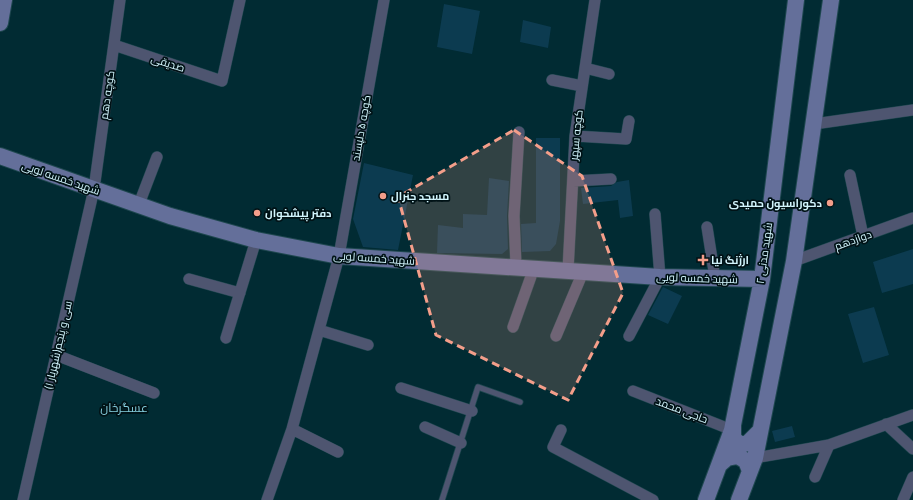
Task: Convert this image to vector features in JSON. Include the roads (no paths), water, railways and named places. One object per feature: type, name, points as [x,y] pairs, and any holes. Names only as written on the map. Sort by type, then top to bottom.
[{"type":"main road","points":[[0,23],[4,0]]},
{"type":"main road","name":"شهید مدنی ۲","points":[[706,500],[732,426],[762,279],[796,0]]},
{"type":"main road","points":[[739,500],[752,464],[760,431],[794,261],[831,0]]},
{"type":"main road","name":"شهید خمسه لویی","points":[[0,156],[170,216],[256,240],[339,256],[516,266],[660,277],[762,279]]},
{"type":"main road","points":[[732,426],[733,438],[740,445],[748,443],[760,431]]},
{"type":"main road","points":[[719,465],[727,458],[738,456],[752,464]]},
{"type":"street","name":"کوچه دهم","points":[[94,189],[120,0]]},
{"type":"street","name":"صدیقی","points":[[114,45],[222,81],[240,0]]},
{"type":"street","name":"کوچه ۵ دلپسند","points":[[267,500],[292,429],[339,256],[384,0]]},
{"type":"street","name":"کوچه سپهر","points":[[576,271],[572,181],[575,136],[595,0]]},
{"type":"street","points":[[585,68],[609,74]]},
{"type":"street","points":[[552,80],[582,86]]},
{"type":"street","points":[[814,124],[913,110]]},
{"type":"street","points":[[575,136],[626,139],[629,121]]},
{"type":"street","points":[[516,266],[514,216],[519,132]]},
{"type":"street","points":[[139,204],[157,157]]},
{"type":"street","points":[[850,175],[863,236]]},
{"type":"street","points":[[572,181],[611,179]]},
{"type":"street","name":"سی و پنجم(شهریار ۱)","points":[[23,500],[94,189]]},
{"type":"street","points":[[629,336],[660,277],[655,214]]},
{"type":"street","name":"دوازدهم","points":[[794,261],[913,218]]},
{"type":"street","points":[[707,227],[715,278]]},
{"type":"street","points":[[226,338],[256,240]]},
{"type":"street","points":[[513,327],[534,268]]},
{"type":"street","points":[[556,336],[576,271]]},
{"type":"street","points":[[189,279],[240,293]]},
{"type":"street","points":[[319,330],[368,345]]},
{"type":"street","points":[[56,355],[154,392]]},
{"type":"street","points":[[401,388],[472,411]]},
{"type":"street","name":"حاجی محمد","points":[[633,391],[732,426]]},
{"type":"street","points":[[752,464],[829,445],[913,415]]},
{"type":"street","points":[[886,424],[913,449]]},
{"type":"street","points":[[425,427],[461,443]]},
{"type":"street","points":[[292,429],[338,452]]},
{"type":"street","points":[[561,430],[552,446],[653,500]]},
{"type":"street","points":[[815,477],[829,445]]},
{"type":"street","points":[[903,500],[913,478]]},
{"type":"lane","points":[[442,500],[472,411],[478,388],[520,402]]},
{"type":"place","name":"مسجد جنرال","points":[[383,196]]},
{"type":"place","name":"دکوراسیون حمیدی","points":[[830,203]]},
{"type":"place","name":"دفتر پیشخوان","points":[[257,213]]},
{"type":"place","name":"ارژنگ نیا","points":[[703,260]]},
{"type":"district","name":"عسگرخان","points":[[124,408]]}]
